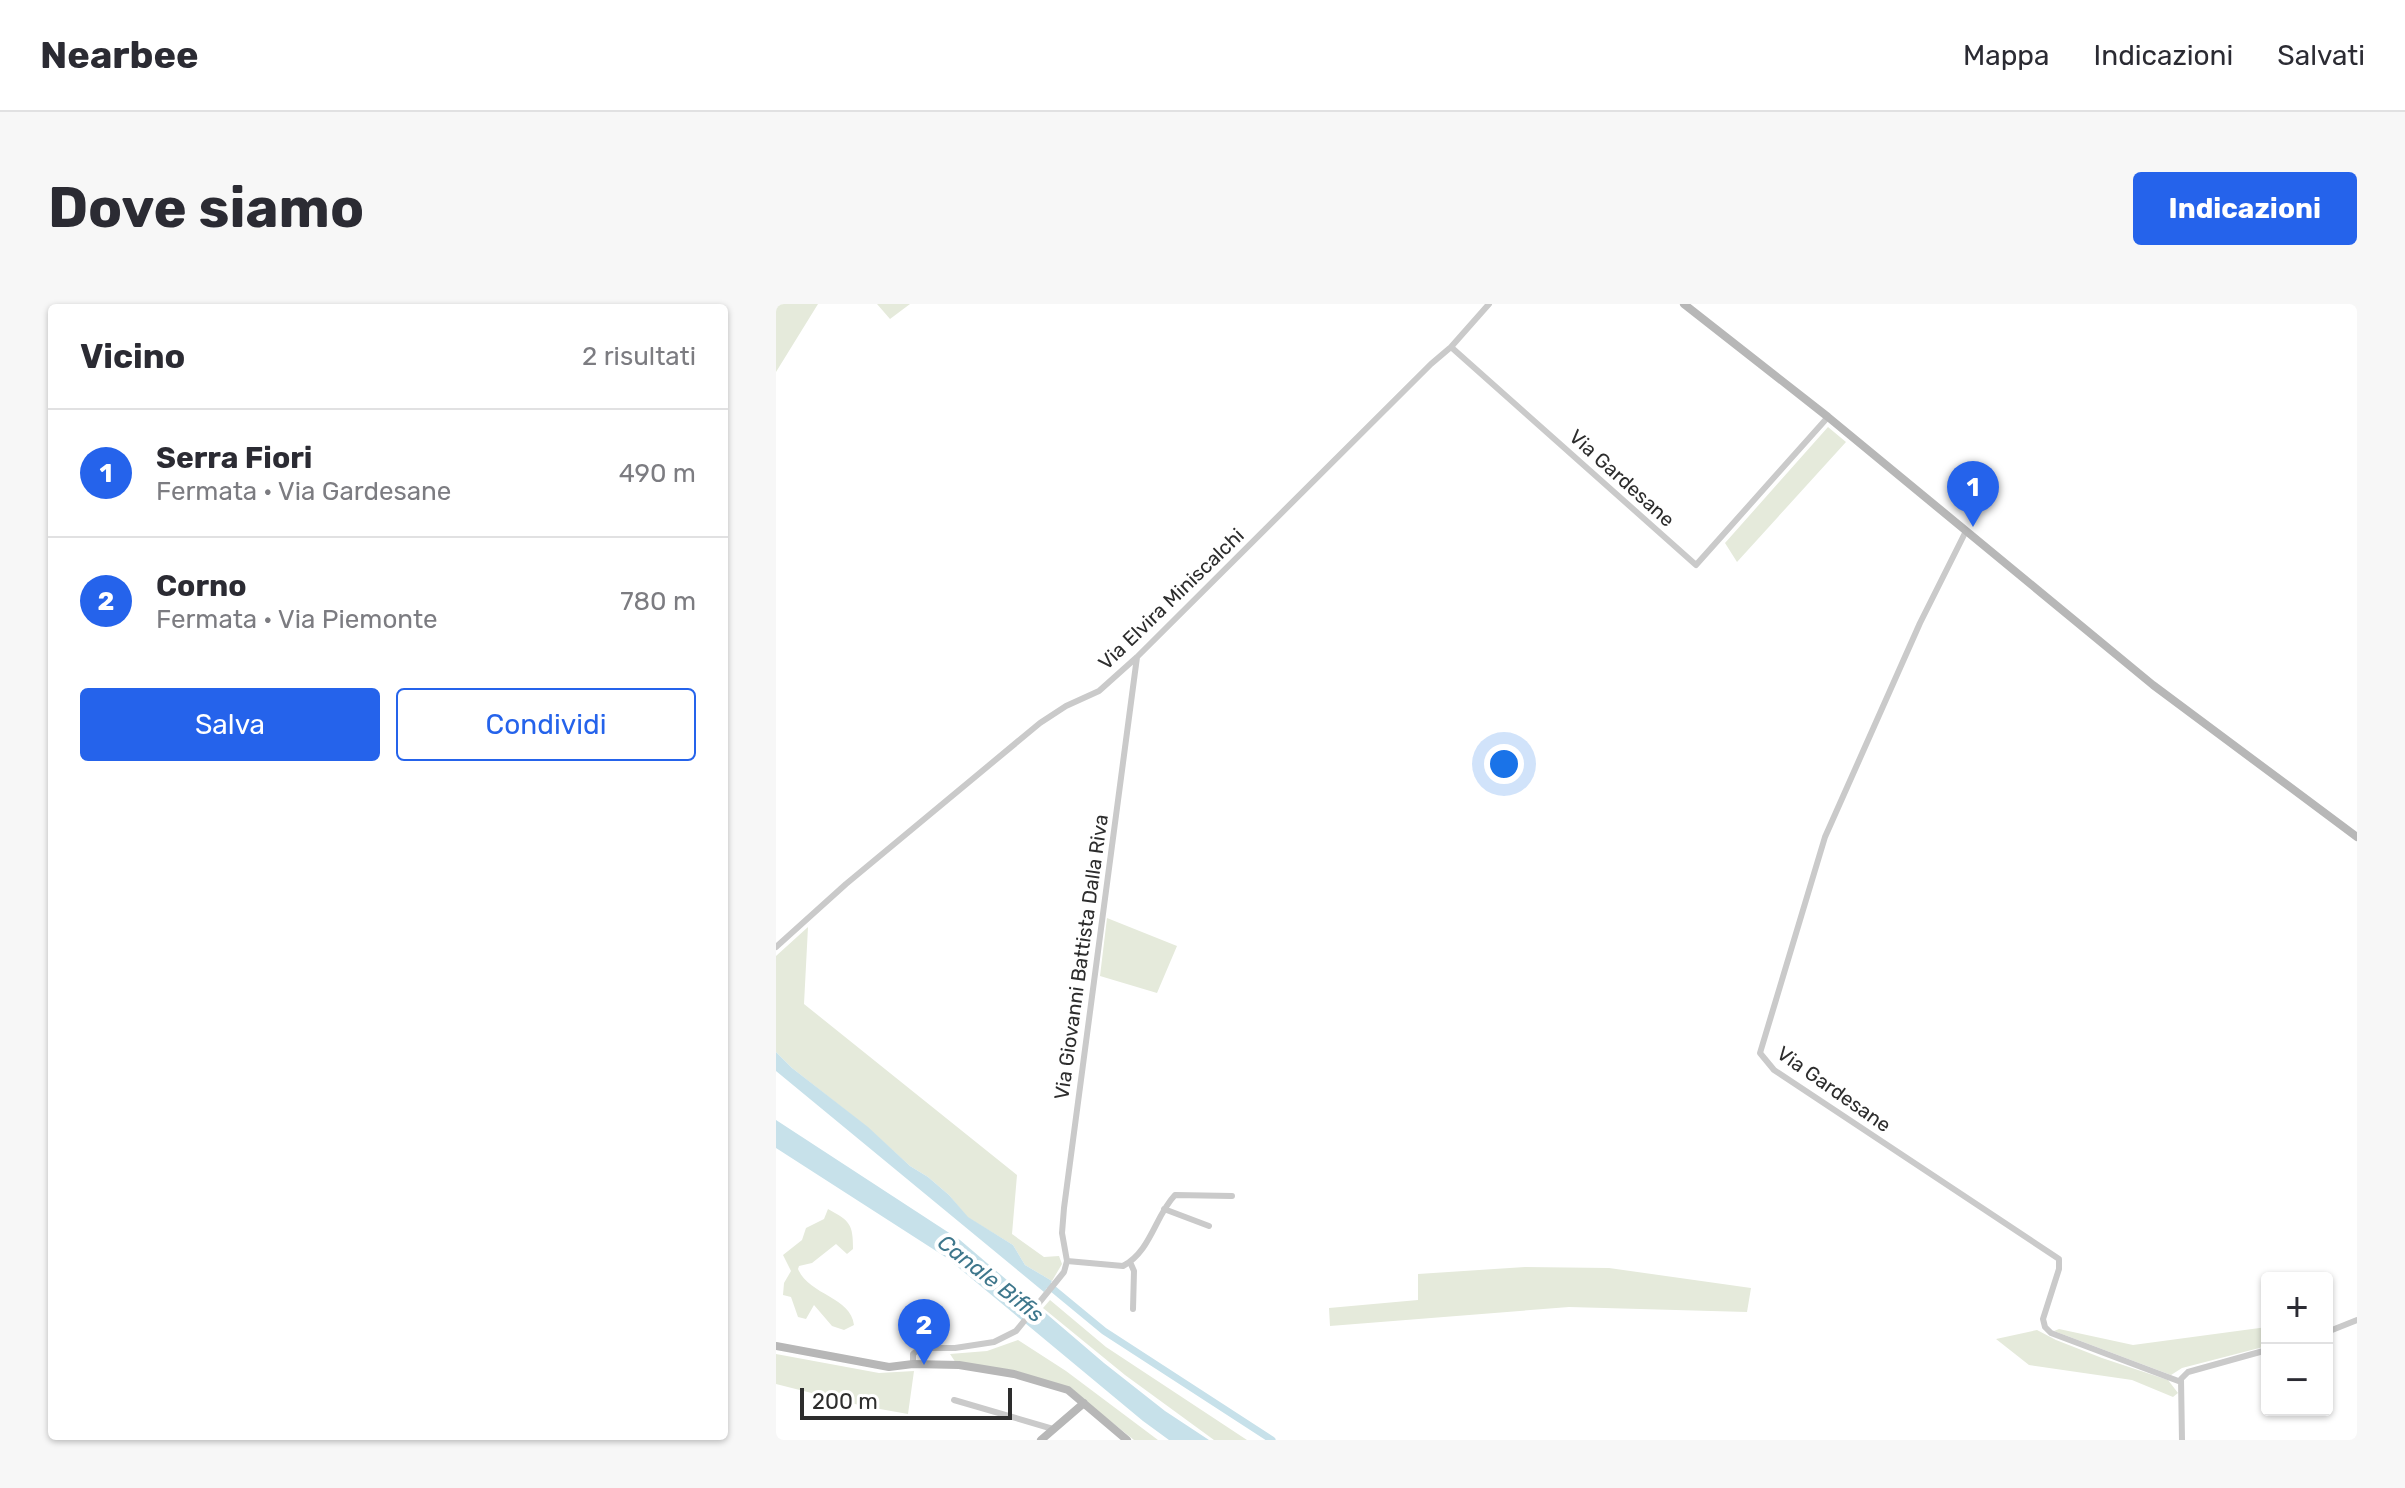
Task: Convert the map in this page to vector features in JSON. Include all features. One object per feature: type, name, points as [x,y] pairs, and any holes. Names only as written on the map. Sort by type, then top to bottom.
[{"type":"main road","points":[[1684,304],[1828,417],[2153,685],[2357,837]]},
{"type":"main road","points":[[776,1346],[889,1367],[959,1365],[1014,1374],[1068,1390],[1127,1440]]},
{"type":"main road","points":[[1041,1440],[1084,1403]]},
{"type":"street","name":"Via Elvira Miniscalchi","points":[[776,947],[846,884],[1040,723],[1066,706],[1099,691],[1137,657],[1451,347],[1489,304]]},
{"type":"street","name":"Via Gardesane","points":[[1451,347],[1696,565],[1828,417]]},
{"type":"street","name":"Via Gardesane","points":[[1966,531],[1920,623],[1825,837],[1760,1053],[1774,1070],[2059,1259],[2059,1269],[2043,1319],[2051,1333],[2181,1382]]},
{"type":"street","name":"Via Giovanni Battista Dalla Riva","points":[[1067,1261],[1062,1233],[1064,1208],[1137,657]]},
{"type":"street","points":[[913,1364],[913,1354],[920,1348],[955,1348],[994,1342],[1008,1336],[1021,1325],[1064,1272],[1067,1261],[1123,1266],[1130,1262],[1146,1243],[1175,1195],[1232,1196]]},
{"type":"street","points":[[1164,1209],[1209,1226]]},
{"type":"street","points":[[1130,1262],[1134,1271],[1133,1309]]},
{"type":"street","points":[[2333,1330],[2357,1320]]},
{"type":"street","points":[[2182,1440],[2181,1379],[2188,1372],[2261,1352]]},
{"type":"street","points":[[954,1400],[1053,1429]]},
{"type":"shaded area","points":[[776,304],[818,304],[776,372]]},
{"type":"shaded area","points":[[877,304],[910,304],[890,319]]},
{"type":"shaded area","points":[[1828,427],[1846,442],[1737,562],[1725,543]]},
{"type":"shaded area","points":[[1107,918],[1177,946],[1157,993],[1100,976]]},
{"type":"shaded area","points":[[808,927],[804,1004],[1017,1175],[1012,1234],[1044,1257],[1059,1256],[1062,1264],[1052,1281],[1025,1265],[1013,1245],[967,1217],[949,1195],[910,1166],[776,1052],[776,956]]},
{"type":"shaded area","points":[[828,1209],[849,1224],[853,1249],[847,1254],[836,1244],[812,1263],[798,1269],[811,1285],[846,1308],[854,1325],[844,1330],[832,1326],[814,1305],[806,1319],[798,1317],[791,1297],[783,1295],[784,1283],[791,1271],[783,1255],[802,1240],[806,1228],[824,1219]]},
{"type":"shaded area","points":[[1525,1267],[1609,1268],[1751,1288],[1747,1312],[1569,1307],[1330,1326],[1329,1308],[1418,1300],[1418,1274]]},
{"type":"shaded area","points":[[1050,1300],[1106,1347],[1247,1440],[1214,1440],[1125,1375],[1043,1308]]},
{"type":"shaded area","points":[[2261,1328],[2261,1348],[2182,1368],[2171,1375],[2054,1331],[2059,1329],[2133,1345]]},
{"type":"shaded area","points":[[2037,1330],[2102,1358],[2168,1380],[2178,1393],[2173,1397],[2132,1380],[2029,1365],[1996,1339]]},
{"type":"shaded area","points":[[1018,1340],[1066,1371],[1158,1440],[1134,1440],[1069,1388],[956,1363],[950,1354],[987,1351]]},
{"type":"shaded area","points":[[776,1354],[879,1373],[914,1371],[908,1414],[776,1384]]},
{"type":"water","points":[[776,1052],[868,1127],[910,1166],[949,1195],[968,1217],[1013,1245],[1025,1265],[1052,1281],[1044,1292],[776,1071]]},
{"type":"water","name":"Canale Biffis","points":[[776,1120],[960,1240],[1104,1363],[1165,1411],[1209,1440],[1169,1440],[1143,1421],[947,1258],[776,1148]]},
{"type":"waterway","points":[[1041,1279],[1104,1331],[1272,1440]]},
{"type":"place","name":"Serra Fiori","points":[[1973,527]]},
{"type":"place","name":"Corno","points":[[924,1365]]}]
